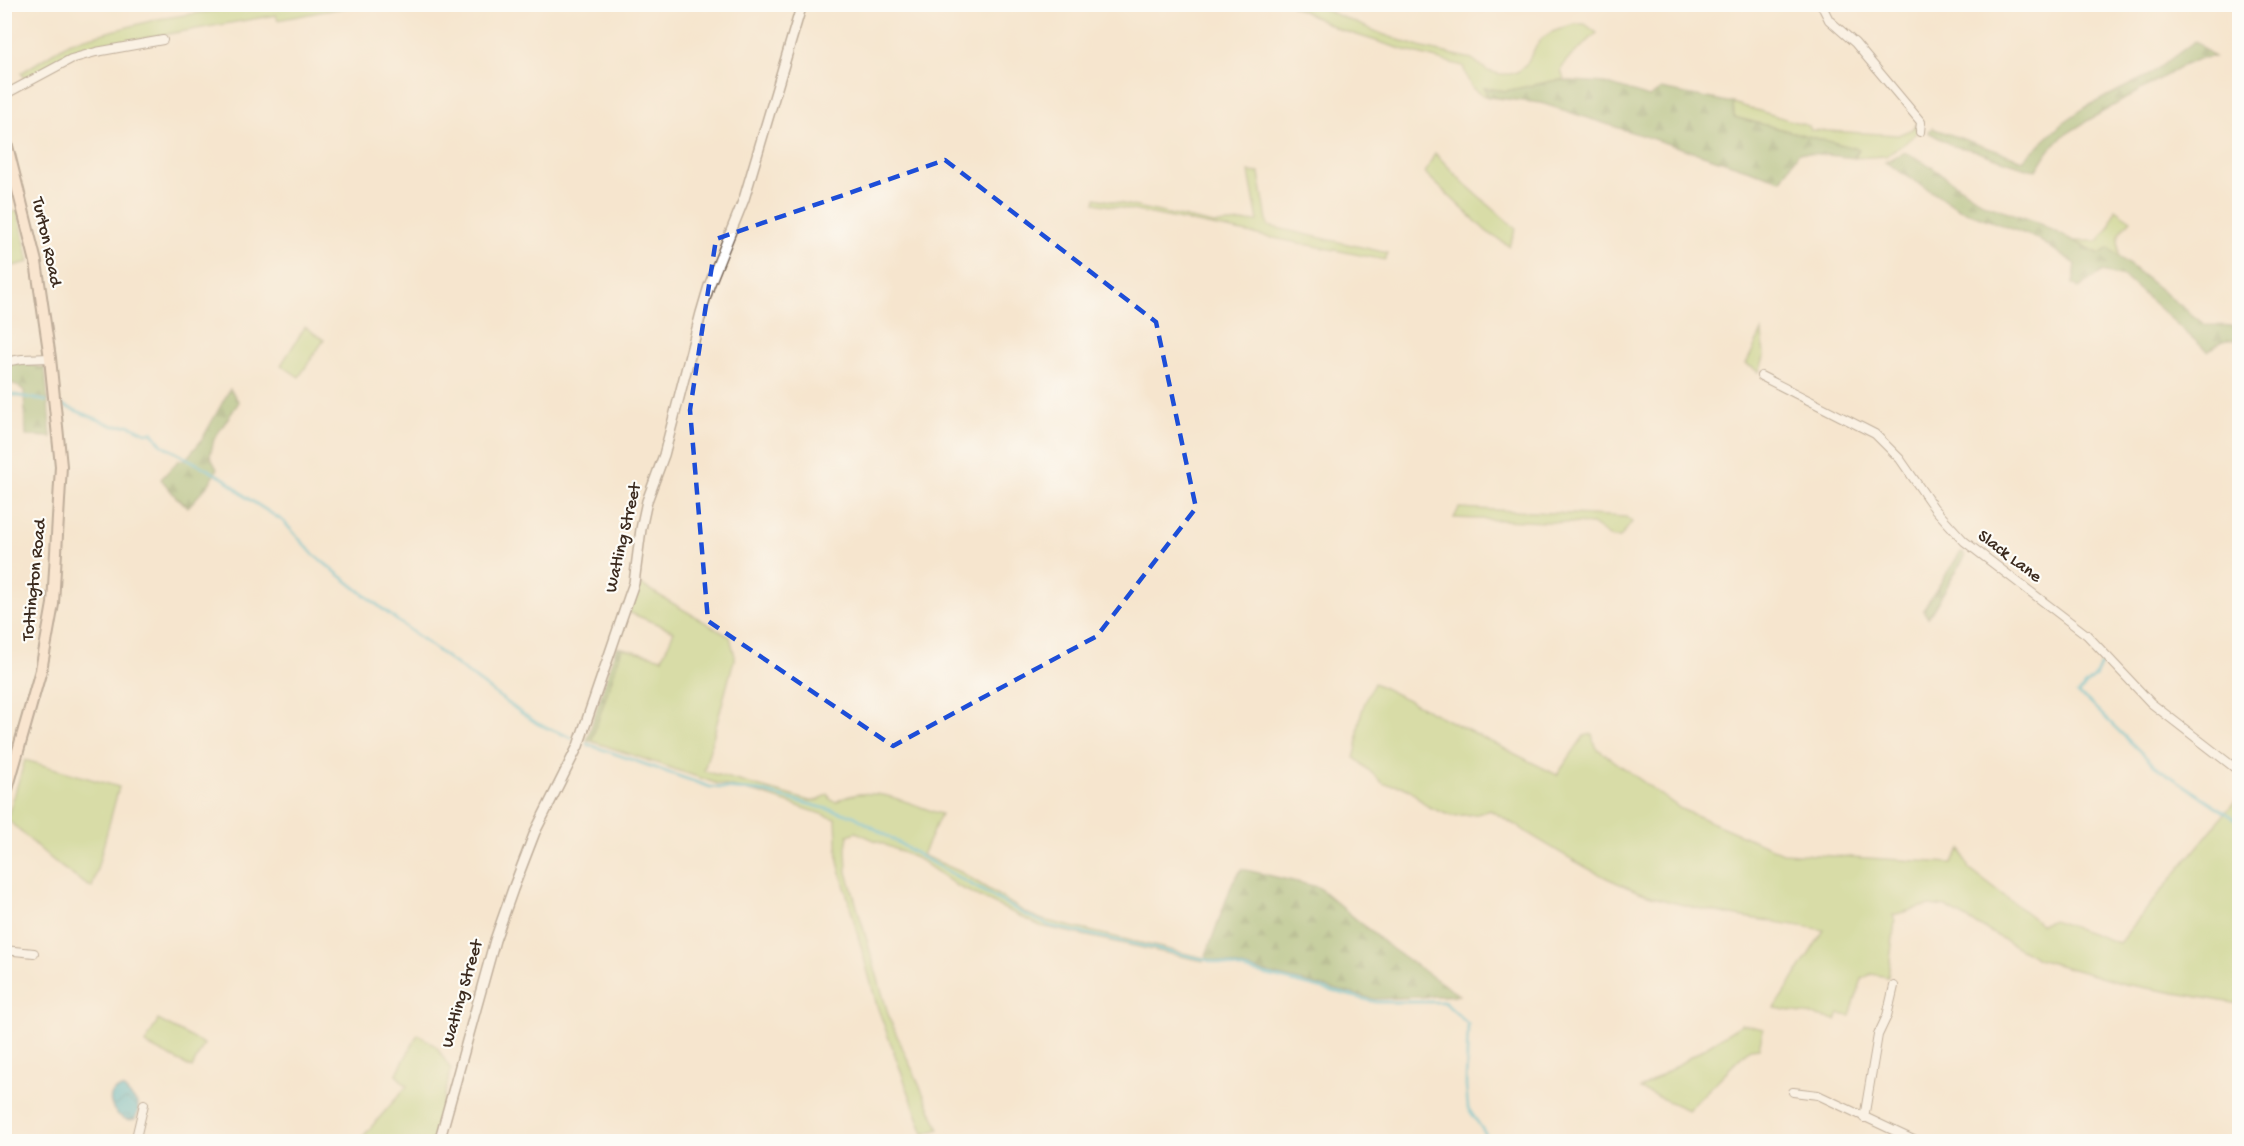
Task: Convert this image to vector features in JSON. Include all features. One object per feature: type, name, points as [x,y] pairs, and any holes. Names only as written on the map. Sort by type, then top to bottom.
[{"type":"main road","name":"Turton Road","points":[[4,134],[36,262],[50,358]]},
{"type":"main road","name":"Tottington Road","points":[[4,800],[41,670],[53,604],[61,466],[50,358]]},
{"type":"street","name":"Watling Street","points":[[439,1142],[495,940],[527,850],[578,746],[634,583],[647,501],[664,455],[700,313],[744,199],[802,4]]},
{"type":"street","points":[[1821,4],[1829,20],[1855,43],[1921,122],[1920,132]]},
{"type":"street","points":[[4,95],[71,59],[163,40]]},
{"type":"street","points":[[4,362],[50,358]]},
{"type":"street","name":"Slack Lane","points":[[1761,376],[1875,434],[1900,459],[1934,508],[1964,541],[2087,635],[2151,704],[2174,723],[2235,768],[2240,769]]},
{"type":"street","points":[[4,950],[34,953]]},
{"type":"street","points":[[1864,1118],[1878,1035],[1887,1016],[1894,986]]},
{"type":"street","points":[[1793,1092],[1818,1095],[1918,1142]]},
{"type":"street","points":[[135,1142],[144,1104]]},
{"type":"highlighted area","points":[[945,160],[1156,322],[1196,508],[1097,636],[893,746],[708,621],[690,410],[716,239]]},
{"type":"green space","points":[[253,5],[358,5],[278,20],[276,15],[89,48],[71,53],[27,82],[21,73],[70,42],[158,19]]},
{"type":"green space","points":[[1291,5],[1314,5],[1419,47],[1472,59],[1488,71],[1500,74],[1519,71],[1526,65],[1542,38],[1552,32],[1574,24],[1585,24],[1597,33],[1566,61],[1561,70],[1564,80],[1506,91],[1484,88],[1488,97],[1473,89],[1463,66],[1338,29]]},
{"type":"green space","points":[[2195,41],[2214,57],[2201,58],[2182,66],[2060,138],[2037,170],[1953,146],[1928,132],[1932,128],[2023,160],[2064,122],[2086,107],[2149,75]]},
{"type":"green space","points":[[1557,80],[1605,83],[1649,97],[1661,89],[1733,103],[1734,117],[1859,149],[1855,158],[1799,152],[1781,180],[1541,103],[1488,97],[1484,88],[1506,91]]},
{"type":"green space","points":[[1733,103],[1809,126],[1811,130],[1898,135],[1915,128],[1916,123],[1918,131],[1911,139],[1886,156],[1855,158],[1859,149],[1734,117]]},
{"type":"green space","points":[[1904,152],[1924,162],[1985,204],[2034,221],[2100,254],[2108,248],[2205,325],[2239,326],[2239,340],[2222,342],[2208,352],[2124,277],[2101,272],[2079,288],[2073,284],[2076,264],[2036,238],[1959,209],[1885,162]]},
{"type":"green space","points":[[1435,153],[1465,184],[1516,229],[1509,246],[1487,232],[1425,173]]},
{"type":"green space","points":[[1249,172],[1259,173],[1268,226],[1388,253],[1385,260],[1095,203],[1096,198],[1214,224],[1258,221]]},
{"type":"green space","points":[[2115,209],[2131,220],[2119,236],[2119,257],[2108,248],[2101,255],[2074,241],[2098,241],[2109,228]]},
{"type":"green space","points":[[18,210],[29,262],[5,268],[5,215]]},
{"type":"green space","points":[[305,327],[324,340],[299,377],[281,365]]},
{"type":"green space","points":[[1762,331],[1764,357],[1759,372],[1746,364]]},
{"type":"green space","points":[[16,363],[45,368],[51,437],[26,436],[24,390],[5,379],[5,365]]},
{"type":"green space","points":[[230,389],[239,402],[214,439],[210,456],[217,469],[209,484],[188,507],[161,479],[179,460],[185,460],[201,441]]},
{"type":"green space","points":[[1459,508],[1626,517],[1632,522],[1620,538],[1612,538],[1592,524],[1454,518]]},
{"type":"green space","points":[[1963,552],[1965,557],[1928,618],[1923,610],[1960,553]]},
{"type":"green space","points":[[640,584],[730,637],[735,656],[704,771],[810,801],[819,800],[828,794],[831,800],[836,802],[848,796],[875,794],[902,800],[941,814],[922,855],[961,872],[1026,913],[1043,920],[1205,958],[1203,961],[1040,926],[957,886],[920,860],[856,832],[848,835],[847,872],[890,1020],[939,1129],[924,1134],[877,1006],[838,862],[836,819],[762,794],[718,784],[591,741],[622,648],[662,658],[674,631],[628,612]]},
{"type":"green space","points":[[616,647],[622,648],[591,741],[587,740]]},
{"type":"green space","points":[[1374,683],[1557,775],[1584,736],[1592,734],[1595,747],[1681,809],[1783,853],[1952,863],[1961,849],[1969,869],[2041,924],[2053,920],[2119,943],[2239,796],[2239,1004],[2124,984],[2038,959],[1946,907],[1929,905],[1893,915],[1895,921],[1888,977],[1871,974],[1862,979],[1850,1016],[1839,1014],[1836,1020],[1775,1008],[1824,930],[1719,913],[1657,898],[1592,870],[1490,810],[1477,814],[1453,816],[1427,806],[1410,790],[1401,786],[1384,784],[1354,757],[1361,713]]},
{"type":"green space","points":[[25,760],[119,787],[92,888],[37,847],[7,819]]},
{"type":"green space","points":[[1242,869],[1318,887],[1388,946],[1459,995],[1374,999],[1205,958],[1233,881]]},
{"type":"green space","points":[[158,1020],[204,1044],[192,1068],[145,1044]]},
{"type":"green space","points":[[1742,1024],[1763,1029],[1759,1048],[1750,1049],[1743,1055],[1688,1110],[1640,1089]]},
{"type":"green space","points":[[418,1034],[437,1047],[451,1070],[433,1141],[359,1141],[407,1086],[396,1075]]},
{"type":"water","points":[[123,1088],[138,1104],[135,1119],[121,1117],[112,1106],[112,1095],[116,1090]]},
{"type":"waterway","points":[[4,393],[46,401]]},
{"type":"waterway","points":[[62,405],[114,426],[129,425],[146,433],[152,432],[162,445],[225,479],[247,498],[283,521],[314,555],[399,622],[520,712],[538,724],[572,738]]},
{"type":"waterway","points":[[2101,664],[2095,677],[2077,694],[2086,699],[2155,766],[2240,822]]},
{"type":"waterway","points":[[587,744],[710,787],[759,791],[854,816],[922,857],[1022,913],[1050,926],[1203,959],[1376,1002],[1444,1002],[1468,1024],[1466,1085],[1468,1108],[1491,1142]]}]
